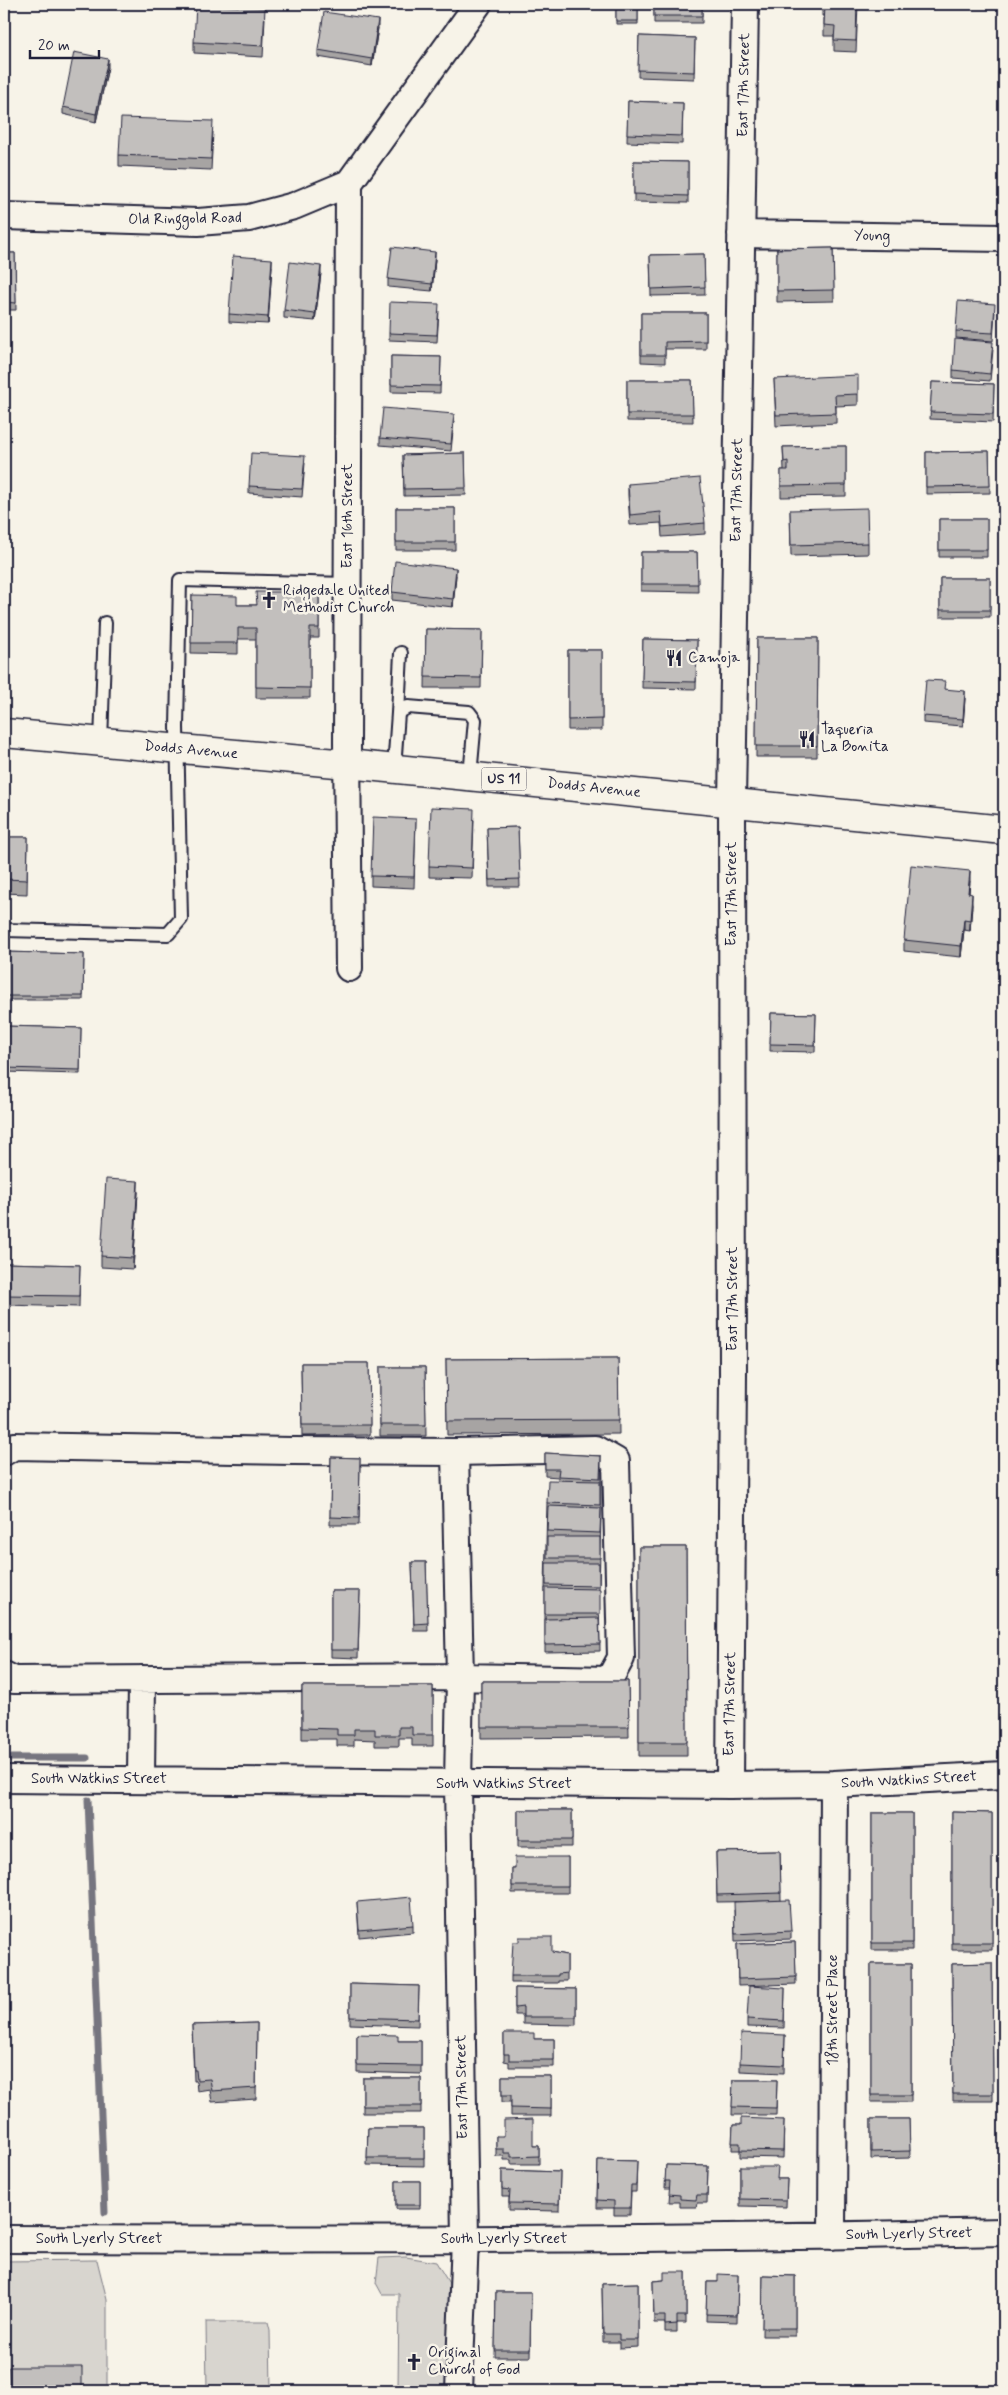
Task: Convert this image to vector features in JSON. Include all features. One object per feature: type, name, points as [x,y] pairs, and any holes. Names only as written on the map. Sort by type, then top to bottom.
[{"type":"main road","name":"Dodds Avenue","points":[[4,733],[347,764],[1004,830]]},
{"type":"street","points":[[349,183],[478,4]]},
{"type":"street","name":"East 17th Street","points":[[730,1785],[734,1375],[732,802],[746,4]]},
{"type":"street","name":"Old Ringgold Road","points":[[4,216],[198,222],[249,218],[294,206],[349,183]]},
{"type":"street","name":"East 16th Street","points":[[349,183],[347,764],[349,968]]},
{"type":"street","name":"Young","points":[[741,234],[1004,238]]},
{"type":"street","points":[[4,1452],[14,1446],[455,1452],[596,1449],[616,1461],[621,1658],[609,1680],[460,1677],[14,1680],[4,1675]]},
{"type":"street","name":"East 17th Street","points":[[455,1452],[460,1677],[458,1783],[465,2239],[459,2391]]},
{"type":"street","points":[[141,1779],[142,1679]]},
{"type":"street","name":"South Watkins Street","points":[[4,1779],[730,1785],[834,1784],[1004,1775]]},
{"type":"street","name":"18th Street Place","points":[[832,2236],[834,1784]]},
{"type":"street","name":"South Lyerly Street","points":[[4,2240],[465,2239],[832,2236],[1004,2232]]},
{"type":"lane","points":[[4,930],[168,934],[181,919],[178,748],[180,580],[348,584]]},
{"type":"lane","points":[[101,743],[105,623]]},
{"type":"lane","points":[[394,769],[401,653]]},
{"type":"lane","points":[[398,712],[408,707],[469,712],[474,720],[470,776]]},
{"type":"shaded area","points":[[406,2257],[436,2262],[450,2285],[448,2391],[398,2391],[399,2294],[382,2294],[376,2283],[379,2258]]},
{"type":"shaded area","points":[[97,2260],[107,2300],[107,2391],[4,2391],[4,2261]]},
{"type":"shaded area","points":[[206,2322],[268,2322],[270,2330],[271,2391],[207,2391]]},
{"type":"building","points":[[196,4],[265,8],[263,46],[194,42]]},
{"type":"building","points":[[654,4],[702,4],[702,16],[654,16]]},
{"type":"building","points":[[822,4],[857,4],[856,41],[834,40],[835,26],[824,25],[825,6]]},
{"type":"building","points":[[616,5],[638,6],[638,21],[616,21]]},
{"type":"building","points":[[324,12],[378,20],[372,59],[318,50]]},
{"type":"building","points":[[639,36],[695,38],[694,72],[638,70]]},
{"type":"building","points":[[4,42],[6,42],[4,113]]},
{"type":"building","points":[[74,52],[108,59],[96,114],[63,107]]},
{"type":"building","points":[[628,101],[683,103],[682,136],[627,134]]},
{"type":"building","points":[[121,118],[213,121],[211,159],[119,155]]},
{"type":"building","points":[[634,161],[688,162],[688,196],[634,194]]},
{"type":"building","points":[[392,247],[435,252],[432,284],[388,279]]},
{"type":"building","points":[[833,248],[834,290],[777,291],[777,249]]},
{"type":"building","points":[[4,253],[15,253],[16,303],[4,302]]},
{"type":"building","points":[[704,254],[705,287],[651,289],[650,255]]},
{"type":"building","points":[[233,256],[272,259],[268,317],[229,314]]},
{"type":"building","points":[[290,262],[321,266],[315,314],[284,310]]},
{"type":"building","points":[[958,301],[995,304],[993,333],[956,331]]},
{"type":"building","points":[[390,302],[439,304],[437,335],[389,333]]},
{"type":"building","points":[[641,313],[706,313],[706,341],[665,342],[665,355],[641,355]]},
{"type":"building","points":[[955,339],[993,342],[990,374],[953,370]]},
{"type":"building","points":[[391,356],[441,357],[440,386],[391,385]]},
{"type":"building","points":[[858,375],[858,394],[835,395],[836,413],[776,415],[774,379]]},
{"type":"building","points":[[627,380],[692,380],[693,414],[627,414]]},
{"type":"building","points":[[932,382],[994,384],[993,414],[930,412]]},
{"type":"building","points":[[383,408],[454,414],[451,444],[380,438]]},
{"type":"building","points":[[846,446],[846,485],[781,486],[781,470],[788,470],[788,461],[784,462],[783,447]]},
{"type":"building","points":[[989,451],[990,486],[926,487],[926,452]]},
{"type":"building","points":[[251,453],[305,456],[302,489],[249,486]]},
{"type":"building","points":[[465,453],[466,488],[404,489],[403,455]]},
{"type":"building","points":[[700,478],[705,523],[662,527],[661,512],[630,515],[628,484]]},
{"type":"building","points":[[396,508],[455,508],[455,542],[396,542]]},
{"type":"building","points":[[867,508],[868,543],[791,545],[790,510]]},
{"type":"building","points":[[939,519],[987,519],[987,550],[939,550]]},
{"type":"building","points":[[641,552],[697,552],[698,584],[641,584]]},
{"type":"building","points":[[395,561],[456,568],[453,599],[392,592]]},
{"type":"building","points":[[940,578],[990,578],[990,610],[940,610]]},
{"type":"building","points":[[256,592],[319,592],[319,628],[310,628],[310,688],[256,687],[256,628],[238,628],[238,643],[191,643],[192,595],[237,596],[237,605],[257,605]]},
{"type":"building","points":[[426,629],[482,630],[481,678],[425,677]]},
{"type":"building","points":[[757,638],[818,638],[817,746],[756,746]]},
{"type":"building","points":[[643,639],[697,640],[696,682],[642,681]]},
{"type":"building","points":[[568,650],[602,650],[602,719],[568,720]]},
{"type":"building","points":[[926,680],[945,681],[944,689],[965,691],[963,719],[923,716]]},
{"type":"building","points":[[431,807],[474,809],[472,868],[429,866]]},
{"type":"building","points":[[373,817],[416,819],[414,877],[371,876]]},
{"type":"building","points":[[518,827],[520,879],[489,880],[487,828]]},
{"type":"building","points":[[4,837],[28,837],[27,880],[4,879]]},
{"type":"building","points":[[911,865],[970,871],[968,893],[972,894],[970,920],[964,919],[961,946],[904,940]]},
{"type":"building","points":[[4,952],[84,954],[83,996],[4,996]]},
{"type":"building","points":[[771,1013],[816,1014],[815,1045],[770,1044]]},
{"type":"building","points":[[4,1026],[81,1028],[80,1070],[4,1068]]},
{"type":"building","points":[[106,1179],[138,1181],[133,1258],[101,1256]]},
{"type":"building","points":[[4,1263],[80,1265],[79,1296],[4,1295]]},
{"type":"building","points":[[618,1358],[619,1420],[447,1421],[446,1359]]},
{"type":"building","points":[[301,1363],[369,1363],[370,1425],[302,1425]]},
{"type":"building","points":[[380,1367],[425,1367],[426,1425],[380,1425]]},
{"type":"building","points":[[545,1453],[601,1456],[600,1478],[558,1476],[559,1469],[545,1469]]},
{"type":"building","points":[[331,1457],[360,1458],[359,1518],[330,1517]]},
{"type":"building","points":[[548,1480],[600,1481],[600,1505],[547,1503]]},
{"type":"building","points":[[548,1506],[601,1508],[600,1533],[547,1531]]},
{"type":"building","points":[[547,1537],[600,1537],[600,1558],[547,1558]]},
{"type":"building","points":[[639,1547],[686,1547],[687,1742],[639,1742]]},
{"type":"building","points":[[412,1562],[426,1562],[428,1623],[414,1624]]},
{"type":"building","points":[[546,1563],[599,1563],[599,1586],[546,1585]]},
{"type":"building","points":[[545,1588],[600,1589],[600,1614],[545,1614]]},
{"type":"building","points":[[331,1591],[360,1591],[358,1650],[331,1650]]},
{"type":"building","points":[[599,1618],[600,1644],[545,1645],[545,1619]]},
{"type":"building","points":[[481,1681],[628,1681],[629,1727],[481,1727]]},
{"type":"building","points":[[302,1686],[433,1686],[433,1735],[412,1735],[412,1727],[399,1727],[399,1735],[375,1735],[375,1729],[354,1729],[354,1735],[337,1735],[337,1729],[302,1728]]},
{"type":"building","points":[[518,1810],[572,1810],[572,1840],[518,1840]]},
{"type":"building","points":[[952,1812],[992,1813],[992,1943],[952,1943]]},
{"type":"building","points":[[872,1813],[912,1813],[912,1943],[872,1943]]},
{"type":"building","points":[[780,1851],[781,1893],[717,1895],[716,1852]]},
{"type":"building","points":[[515,1857],[568,1857],[568,1886],[512,1886],[512,1868],[515,1868]]},
{"type":"building","points":[[411,1897],[413,1925],[359,1930],[357,1902]]},
{"type":"building","points":[[789,1900],[791,1931],[735,1934],[734,1902]]},
{"type":"building","points":[[519,1937],[552,1937],[552,1952],[567,1955],[567,1973],[558,1974],[558,1976],[511,1976],[513,1942],[519,1942]]},
{"type":"building","points":[[795,1942],[796,1977],[738,1979],[737,1944]]},
{"type":"building","points":[[992,1963],[993,2094],[953,2094],[952,1964]]},
{"type":"building","points":[[871,1964],[911,1964],[911,2095],[871,2095]]},
{"type":"building","points":[[350,1984],[419,1986],[418,2019],[350,2017]]},
{"type":"building","points":[[749,1986],[785,1988],[784,2021],[747,2019]]},
{"type":"building","points":[[515,1988],[576,1989],[576,2017],[523,2017],[523,2007],[515,2008]]},
{"type":"building","points":[[257,2023],[256,2088],[212,2091],[210,2079],[197,2080],[196,2070],[194,2070],[192,2025]]},
{"type":"building","points":[[504,2033],[534,2033],[534,2039],[554,2039],[554,2060],[509,2060],[509,2054],[504,2054]]},
{"type":"building","points":[[741,2033],[785,2035],[784,2065],[740,2063]]},
{"type":"building","points":[[357,2034],[398,2035],[398,2041],[421,2041],[421,2066],[357,2065]]},
{"type":"building","points":[[502,2076],[551,2076],[551,2109],[511,2108],[511,2095],[502,2095]]},
{"type":"building","points":[[363,2078],[421,2078],[421,2106],[363,2106]]},
{"type":"building","points":[[733,2080],[777,2080],[776,2108],[732,2107]]},
{"type":"building","points":[[741,2118],[784,2120],[783,2151],[740,2150],[740,2143],[732,2143],[733,2125],[741,2125]]},
{"type":"building","points":[[533,2119],[533,2146],[539,2146],[539,2156],[511,2157],[511,2153],[504,2153],[504,2149],[496,2149],[496,2136],[504,2136],[504,2120]]},
{"type":"building","points":[[871,2119],[909,2119],[910,2151],[871,2152]]},
{"type":"building","points":[[368,2128],[424,2128],[424,2158],[367,2158]]},
{"type":"building","points":[[598,2160],[637,2161],[636,2185],[631,2185],[630,2208],[614,2208],[614,2201],[597,2200]]},
{"type":"building","points":[[666,2165],[708,2166],[707,2195],[697,2195],[696,2200],[680,2199],[680,2195],[669,2194],[670,2181],[665,2181]]},
{"type":"building","points":[[740,2167],[778,2167],[777,2179],[787,2179],[786,2200],[740,2199]]},
{"type":"building","points":[[502,2170],[560,2172],[559,2204],[509,2203],[510,2190],[502,2189]]},
{"type":"building","points":[[396,2181],[420,2181],[420,2205],[396,2205]]},
{"type":"building","points":[[664,2272],[686,2272],[686,2316],[677,2316],[677,2324],[665,2325],[665,2316],[654,2316],[653,2281],[664,2280]]},
{"type":"building","points":[[718,2274],[738,2275],[737,2315],[706,2314],[707,2282],[718,2282]]},
{"type":"building","points":[[763,2275],[795,2276],[795,2328],[762,2328]]},
{"type":"building","points":[[638,2283],[638,2340],[619,2340],[619,2334],[603,2334],[602,2284]]},
{"type":"building","points":[[496,2292],[531,2292],[530,2350],[495,2350]]},
{"type":"building","points":[[9,2367],[82,2367],[82,2391],[10,2391]]},
{"type":"waterway","points":[[4,1758],[87,1758]]},
{"type":"waterway","points":[[88,1800],[105,2212]]},
{"type":"place","name":"Ridgedale United Methodist Church","points":[[269,600]]},
{"type":"place","name":"Camoja","points":[[674,658]]},
{"type":"place","name":"Taqueria La Bonita","points":[[807,739]]},
{"type":"place","name":"Original Church of God","points":[[414,2362]]}]
